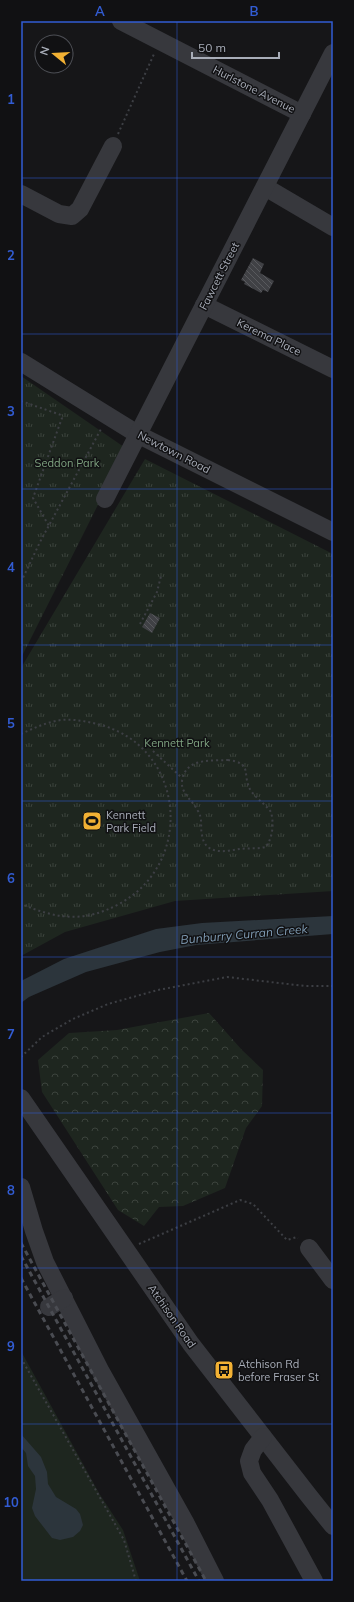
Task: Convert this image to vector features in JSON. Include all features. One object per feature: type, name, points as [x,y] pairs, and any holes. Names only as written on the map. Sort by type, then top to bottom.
[{"type":"street","name":"Hurlstone Avenue","points":[[121,21],[302,114]]},
{"type":"street","name":"Fawcett Street","points":[[106,499],[333,53]]},
{"type":"street","points":[[21,194],[59,214],[72,216],[80,208],[113,146]]},
{"type":"street","points":[[265,187],[333,228]]},
{"type":"street","name":"Kerema Place","points":[[204,305],[333,369]]},
{"type":"street","name":"Newtown Road","points":[[21,362],[139,435],[333,532]]},
{"type":"street","name":"Atchison Road","points":[[21,1098],[191,1344],[333,1526]]},
{"type":"street","points":[[21,1187],[56,1302],[101,1372],[186,1524],[215,1581]]},
{"type":"street","points":[[309,1248],[333,1280]]},
{"type":"street","points":[[263,1437],[253,1450],[249,1461],[252,1473],[270,1500],[314,1581]]},
{"type":"path","points":[[113,146],[160,41]]},
{"type":"path","points":[[21,401],[61,415],[62,418],[33,498],[49,526]]},
{"type":"path","points":[[21,582],[49,526],[109,416]]},
{"type":"path","points":[[140,624],[157,592],[160,576]]},
{"type":"path","points":[[21,734],[38,726],[61,720],[81,720],[106,726],[127,736],[147,752],[160,773],[169,792],[171,819],[169,838],[160,865],[145,885],[129,898],[110,909],[88,915],[66,917],[43,913],[21,904]]},
{"type":"path","points":[[153,751],[182,778],[182,787],[199,812],[202,822],[202,835],[204,843],[210,849],[220,852],[258,849],[266,846],[272,829],[271,812],[265,804],[255,796],[249,787],[244,766],[237,761],[228,760],[194,763],[186,768],[182,778]]},
{"type":"path","points":[[21,1057],[42,1036],[74,1019],[108,1004],[158,990],[226,977],[305,986],[333,986]]},
{"type":"path","points":[[136,1245],[240,1200],[253,1204],[288,1240],[297,1237],[309,1248]]},
{"type":"path","points":[[21,1358],[124,1540],[136,1581]]},
{"type":"green space","name":"Seddon Park","points":[[21,376],[124,447],[122,457],[21,658]]},
{"type":"green space","name":"Kennett Park","points":[[145,459],[333,554],[333,891],[175,901],[65,932],[21,956],[21,668]]},
{"type":"green space","points":[[209,1013],[242,1050],[263,1070],[262,1106],[246,1128],[225,1188],[183,1206],[159,1207],[144,1226],[118,1210],[42,1092],[38,1060],[69,1033],[117,1030]]},
{"type":"green space","points":[[21,1351],[99,1493],[123,1530],[140,1581],[21,1581]]},
{"type":"water","name":"Bunburry Curran Creek","points":[[333,916],[333,934],[196,945],[160,952],[86,972],[29,997],[21,1003],[21,981],[64,959],[156,929],[202,923]]},
{"type":"water","points":[[21,1434],[41,1457],[47,1472],[48,1484],[56,1497],[76,1509],[80,1514],[83,1525],[80,1531],[73,1537],[60,1540],[52,1538],[35,1516],[32,1508],[36,1489],[35,1476],[28,1466],[26,1453],[21,1447]]},
{"type":"building","points":[[253,258],[264,264],[260,273],[274,281],[268,292],[263,290],[261,293],[244,284],[245,282],[241,280]]},
{"type":"building","points":[[150,613],[160,618],[152,633],[142,627]]},
{"type":"railway","points":[[21,1243],[206,1581]]},
{"type":"railway","points":[[21,1256],[199,1581]]},
{"type":"railway","points":[[21,1278],[187,1581]]},
{"type":"place","name":"Kennett Park Field","points":[[92,821]]},
{"type":"place","name":"Atchison Rd before Fraser St","points":[[224,1370]]}]
